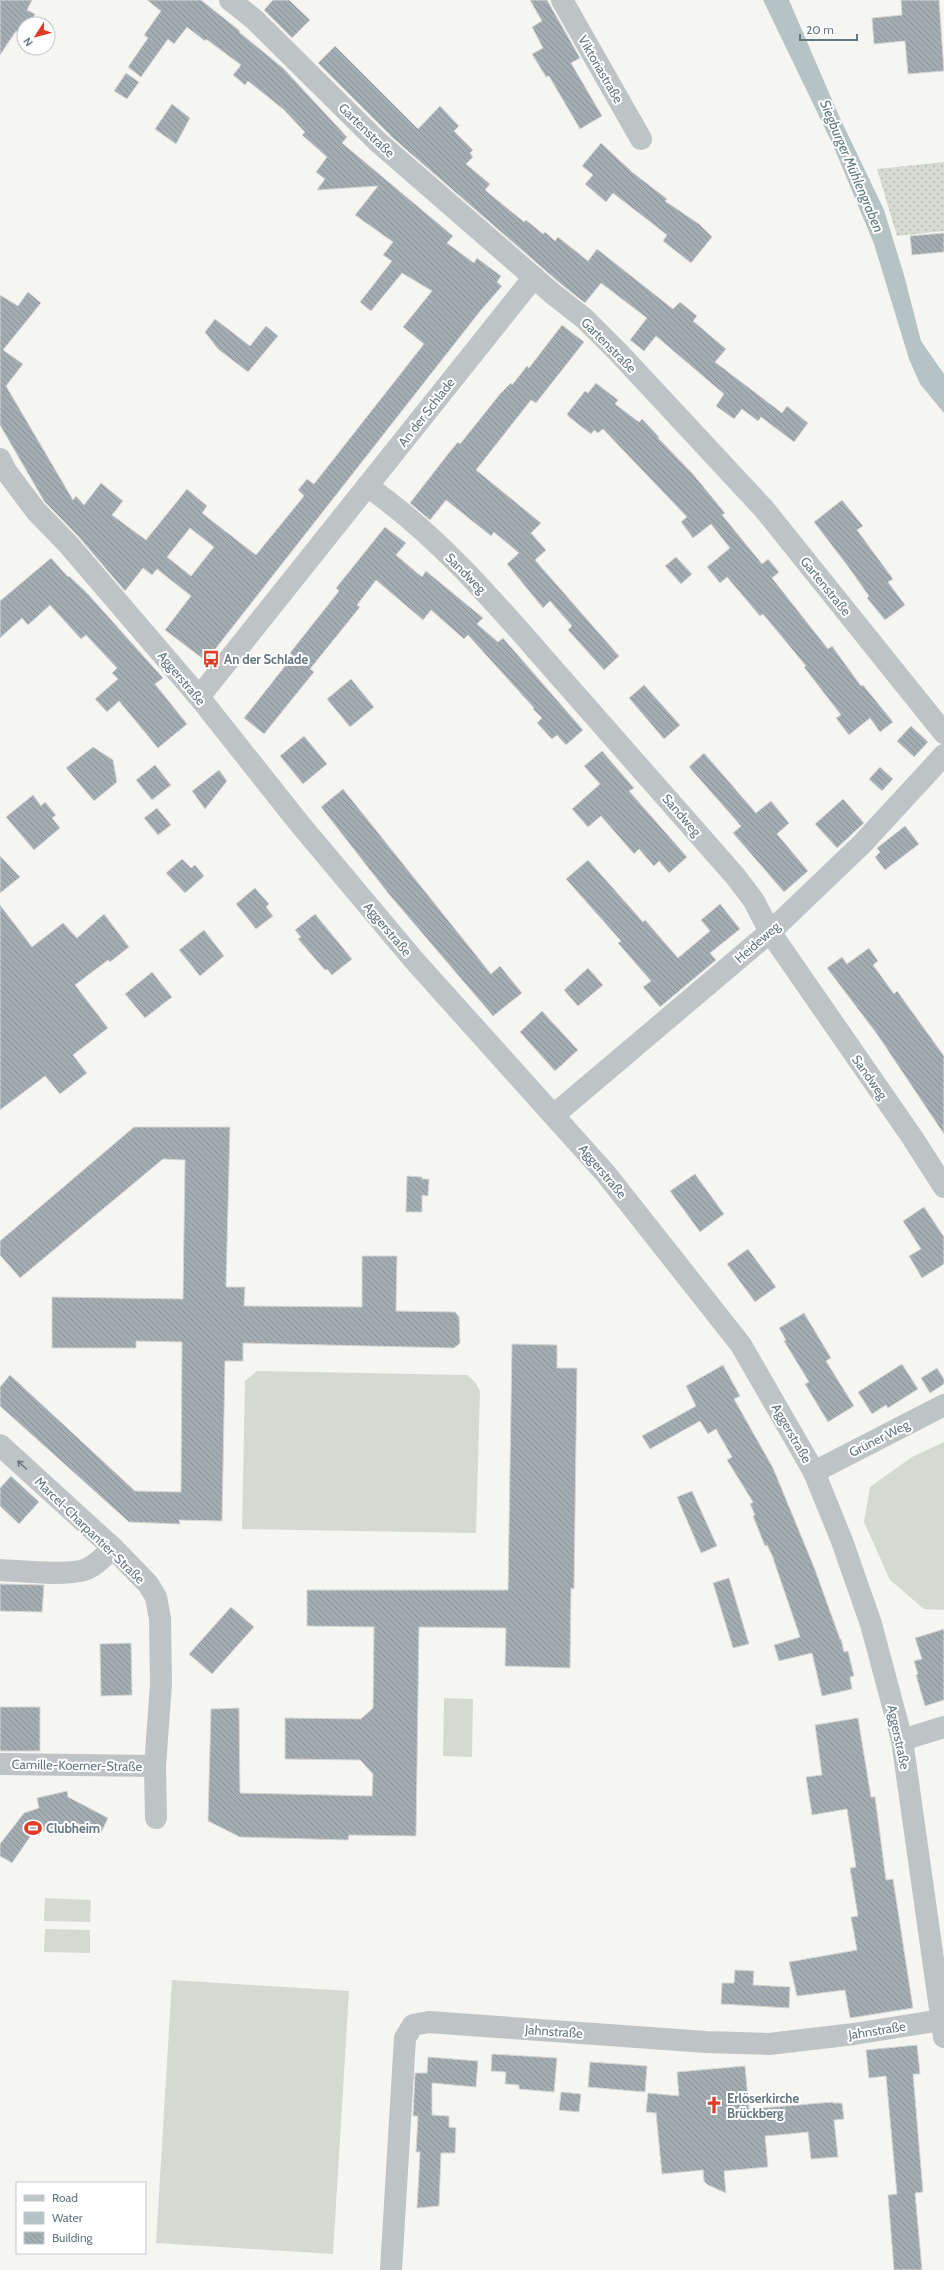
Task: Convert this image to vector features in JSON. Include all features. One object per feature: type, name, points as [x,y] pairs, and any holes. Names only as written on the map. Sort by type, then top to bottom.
[{"type":"street","name":"Viktoriastraße","points":[[562,0],[641,138]]},
{"type":"street","name":"Gartenstraße","points":[[242,3],[378,142],[534,277],[585,319],[618,352],[764,509],[944,733]]},
{"type":"street","name":"An der Schlade","points":[[199,697],[534,277]]},
{"type":"street","name":"Aggerstraße","points":[[0,459],[6,471],[36,511],[68,544],[199,697],[299,823],[413,959],[555,1114],[606,1174],[742,1345],[814,1472],[842,1541],[871,1624],[902,1740],[943,2028]]},
{"type":"street","name":"Sandweg","points":[[367,486],[387,500],[433,541],[492,600],[736,877],[754,901],[770,932],[912,1137],[944,1187]]},
{"type":"street","name":"Heideweg","points":[[555,1114],[770,932],[862,844],[944,755]]},
{"type":"street","name":"Grüner Weg","points":[[814,1472],[944,1405]]},
{"type":"street","name":"Marcel-Charpantier-Straße","points":[[0,1445],[113,1548],[148,1584],[156,1597],[160,1619],[161,1684],[155,1766],[156,1818]]},
{"type":"street","points":[[0,1570],[66,1572],[84,1570],[99,1561],[113,1548]]},
{"type":"street","points":[[902,1740],[944,1727]]},
{"type":"street","name":"Camille-Koerner-Straße","points":[[0,1764],[155,1766]]},
{"type":"street","name":"Jahnstraße","points":[[391,2270],[404,2038],[413,2025],[429,2022],[706,2042],[769,2044],[847,2035],[943,2028]]},
{"type":"shaded area","points":[[944,162],[944,231],[897,236],[877,169]]},
{"type":"shaded area","points":[[257,1371],[467,1375],[475,1382],[480,1391],[476,1533],[242,1529],[245,1381]]},
{"type":"shaded area","points":[[944,1442],[944,1610],[924,1609],[890,1580],[864,1522],[870,1487],[912,1457]]},
{"type":"shaded area","points":[[444,1698],[473,1699],[472,1757],[443,1756]]},
{"type":"shaded area","points":[[45,1898],[91,1900],[90,1922],[44,1921]]},
{"type":"shaded area","points":[[45,1929],[90,1930],[90,1953],[44,1952]]},
{"type":"shaded area","points":[[172,1980],[349,1991],[333,2254],[156,2243]]},
{"type":"water","name":"Siegburger Mühlengraben","points":[[763,0],[789,0],[839,116],[884,210],[904,275],[921,341],[944,374],[944,413],[920,384],[909,359],[874,244],[833,145]]},
{"type":"building","points":[[0,0],[32,0],[27,10],[35,14],[34,16],[16,16],[16,31],[0,55]]},
{"type":"building","points":[[147,0],[201,0],[240,31],[239,32],[283,68],[347,137],[342,143],[453,236],[447,243],[474,263],[477,258],[501,276],[497,282],[502,286],[481,310],[209,657],[202,658],[165,630],[191,596],[157,569],[152,575],[143,568],[125,591],[78,536],[44,501],[0,425],[0,295],[18,306],[28,292],[41,303],[3,350],[23,364],[6,386],[73,500],[76,496],[84,505],[101,483],[123,501],[112,515],[146,540],[187,489],[207,506],[202,513],[256,555],[304,496],[298,490],[307,479],[314,484],[424,344],[403,327],[432,291],[402,273],[371,311],[360,302],[392,261],[383,255],[393,242],[355,215],[378,186],[317,190],[325,179],[316,172],[327,157],[302,135],[305,132],[283,109],[248,81],[245,85],[233,75],[241,65],[206,39],[205,41],[187,27],[174,44],[168,39],[141,77],[128,67],[148,38],[144,35],[161,11]],"holes":[[[190,528],[214,547],[191,576],[167,557]]]},
{"type":"building","points":[[273,0],[289,0],[310,20],[292,38],[264,10]]},
{"type":"building","points":[[530,0],[547,0],[580,58],[571,63],[602,116],[580,129],[549,76],[546,77],[532,54],[543,48],[532,27],[542,21]]},
{"type":"building","points":[[901,0],[939,0],[944,71],[908,74],[905,41],[874,44],[872,18],[902,15]]},
{"type":"building","points":[[335,46],[418,129],[440,106],[459,126],[454,131],[473,150],[470,153],[473,157],[466,164],[490,184],[485,190],[524,222],[526,220],[543,234],[545,232],[555,241],[558,237],[588,261],[597,249],[673,309],[680,302],[697,316],[693,321],[726,349],[715,362],[782,413],[787,406],[808,423],[794,442],[761,417],[758,421],[742,409],[734,419],[716,406],[724,394],[656,336],[644,351],[630,340],[647,318],[601,283],[585,303],[561,284],[393,138],[318,63]]},
{"type":"building","points":[[126,73],[139,82],[127,99],[114,91]]},
{"type":"building","points":[[172,104],[190,118],[176,144],[155,129]]},
{"type":"building","points":[[601,143],[632,172],[667,199],[665,201],[699,224],[712,237],[691,263],[663,241],[667,235],[613,193],[606,202],[585,184],[593,175],[582,166]]},
{"type":"building","points":[[944,233],[944,252],[912,255],[910,236]]},
{"type":"building","points":[[215,319],[250,346],[266,326],[278,336],[248,372],[218,349],[205,332]]},
{"type":"building","points":[[562,325],[584,342],[536,403],[531,400],[476,470],[541,523],[531,533],[546,550],[535,560],[619,656],[604,670],[568,630],[572,626],[550,601],[543,608],[507,564],[519,553],[494,532],[491,536],[446,500],[430,520],[410,503],[458,442],[460,444],[500,394],[511,383],[512,385],[527,366],[529,368]]},
{"type":"building","points":[[596,383],[618,400],[615,404],[639,422],[642,419],[659,437],[658,438],[692,473],[725,513],[722,515],[762,564],[768,559],[779,572],[772,578],[828,649],[832,646],[861,686],[863,685],[893,722],[880,732],[870,718],[849,735],[836,718],[841,715],[804,667],[806,666],[763,614],[760,616],[727,577],[720,583],[707,567],[730,548],[711,524],[693,538],[681,522],[687,517],[603,429],[598,433],[594,430],[591,434],[569,417],[567,414],[585,391],[588,393]]},
{"type":"building","points":[[842,500],[863,526],[857,530],[893,579],[888,582],[905,605],[885,620],[867,598],[869,596],[814,522]]},
{"type":"building","points":[[385,527],[406,543],[396,555],[422,577],[426,571],[483,618],[477,624],[498,642],[503,638],[583,730],[566,745],[557,735],[552,739],[537,723],[542,718],[533,709],[534,708],[468,635],[464,639],[431,610],[423,620],[376,580],[357,605],[360,607],[310,669],[314,672],[264,734],[244,718],[293,656],[290,653],[339,591],[336,588]]},
{"type":"building","points":[[676,557],[692,574],[681,584],[665,566]]},
{"type":"building","points":[[51,558],[68,577],[69,576],[87,593],[163,678],[155,684],[187,724],[158,748],[119,701],[107,712],[95,699],[118,679],[112,673],[117,668],[86,635],[81,639],[50,605],[28,625],[22,618],[0,638],[0,601]]},
{"type":"building","points":[[351,679],[374,707],[350,727],[327,699]]},
{"type":"building","points":[[644,685],[680,725],[664,739],[629,698]]},
{"type":"building","points":[[911,726],[928,742],[914,757],[897,741]]},
{"type":"building","points":[[304,736],[327,764],[303,784],[280,756]]},
{"type":"building","points":[[93,747],[113,760],[117,782],[94,801],[66,768]]},
{"type":"building","points":[[602,751],[634,788],[629,791],[687,857],[669,873],[659,861],[654,866],[639,849],[634,854],[601,816],[588,827],[572,809],[600,784],[584,766]]},
{"type":"building","points":[[704,753],[756,813],[771,801],[789,823],[777,834],[808,871],[784,892],[733,833],[741,826],[689,767]]},
{"type":"building","points":[[155,765],[171,785],[152,800],[136,780]]},
{"type":"building","points":[[880,767],[893,779],[882,791],[869,779]]},
{"type":"building","points":[[219,770],[227,781],[205,809],[192,791]]},
{"type":"building","points":[[343,789],[491,974],[500,966],[522,993],[493,1016],[388,893],[321,807]]},
{"type":"building","points":[[33,795],[41,806],[45,802],[56,815],[52,818],[60,828],[34,850],[6,817]]},
{"type":"building","points":[[843,799],[864,823],[837,848],[815,824]]},
{"type":"building","points":[[157,808],[171,825],[158,835],[144,818]]},
{"type":"building","points":[[905,826],[919,844],[885,870],[875,857],[880,852],[877,848]]},
{"type":"building","points":[[0,856],[20,877],[0,893]]},
{"type":"building","points":[[182,859],[191,868],[195,865],[204,876],[185,893],[166,873]]},
{"type":"building","points":[[588,860],[643,922],[645,920],[678,958],[710,931],[701,920],[720,904],[740,929],[710,953],[716,960],[660,1007],[643,987],[651,981],[618,943],[621,941],[566,879]]},
{"type":"building","points":[[255,888],[269,904],[266,907],[273,916],[256,929],[236,904]]},
{"type":"building","points":[[0,905],[32,947],[63,923],[77,938],[104,914],[129,947],[110,962],[108,960],[75,985],[108,1028],[73,1055],[87,1073],[60,1094],[45,1076],[0,1110]]},
{"type":"building","points":[[315,914],[352,959],[332,975],[327,969],[325,970],[298,939],[301,937],[295,930]]},
{"type":"building","points":[[204,930],[224,956],[200,976],[179,950]]},
{"type":"building","points":[[869,948],[878,961],[873,965],[894,994],[897,991],[944,1056],[944,1134],[877,1034],[827,968],[842,957],[847,964]]},
{"type":"building","points":[[588,968],[603,985],[578,1006],[564,990]]},
{"type":"building","points":[[152,972],[172,997],[145,1018],[125,994]]},
{"type":"building","points":[[542,1011],[578,1050],[555,1071],[520,1032]]},
{"type":"building","points":[[134,1127],[230,1127],[226,1287],[245,1287],[244,1306],[362,1307],[362,1256],[397,1256],[396,1311],[455,1312],[459,1317],[460,1343],[454,1348],[243,1343],[243,1361],[225,1361],[222,1521],[179,1520],[180,1524],[129,1522],[0,1406],[0,1387],[10,1375],[135,1491],[181,1492],[182,1342],[136,1341],[136,1348],[52,1348],[52,1297],[183,1299],[185,1160],[163,1159],[20,1278],[0,1255],[0,1241]]},
{"type":"building","points":[[695,1174],[724,1214],[700,1232],[670,1191]]},
{"type":"building","points":[[407,1176],[429,1179],[428,1196],[422,1195],[422,1212],[406,1212]]},
{"type":"building","points":[[924,1207],[944,1237],[944,1264],[922,1278],[909,1256],[921,1249],[903,1221]]},
{"type":"building","points":[[748,1249],[776,1287],[755,1302],[727,1264]]},
{"type":"building","points":[[804,1313],[831,1358],[826,1361],[854,1406],[828,1422],[805,1384],[809,1382],[784,1341],[786,1340],[779,1328]]},
{"type":"building","points":[[512,1344],[557,1345],[557,1368],[577,1368],[574,1589],[571,1588],[570,1668],[505,1666],[506,1628],[419,1627],[416,1836],[349,1835],[348,1840],[240,1837],[208,1821],[211,1709],[239,1708],[240,1793],[372,1796],[373,1774],[360,1760],[285,1759],[285,1718],[361,1719],[373,1708],[374,1627],[307,1626],[307,1590],[508,1590]]},
{"type":"building","points":[[902,1364],[918,1389],[888,1408],[886,1405],[872,1414],[858,1392]]},
{"type":"building","points":[[723,1365],[740,1396],[734,1399],[773,1468],[814,1567],[841,1639],[844,1652],[848,1651],[854,1676],[850,1677],[852,1689],[822,1696],[812,1653],[779,1661],[774,1645],[800,1637],[772,1555],[767,1545],[765,1546],[753,1516],[755,1515],[750,1504],[753,1502],[727,1460],[732,1457],[716,1429],[708,1434],[700,1421],[650,1449],[642,1436],[696,1406],[686,1386]]},
{"type":"building","points":[[937,1368],[944,1379],[944,1384],[930,1393],[921,1378]]},
{"type":"building","points":[[11,1476],[39,1502],[19,1524],[0,1506],[0,1488]]},
{"type":"building","points":[[692,1491],[717,1546],[701,1553],[677,1497]]},
{"type":"building","points":[[729,1578],[749,1644],[733,1648],[713,1583]]},
{"type":"building","points":[[0,1584],[44,1585],[42,1612],[0,1611]]},
{"type":"building","points":[[231,1607],[254,1627],[212,1674],[189,1654]]},
{"type":"building","points":[[944,1629],[944,1700],[925,1706],[916,1675],[918,1674],[914,1661],[922,1659],[915,1638]]},
{"type":"building","points":[[131,1643],[132,1695],[101,1696],[100,1644]]},
{"type":"building","points":[[0,1707],[40,1707],[40,1751],[0,1751]]},
{"type":"building","points":[[858,1718],[871,1797],[875,1797],[886,1880],[893,1879],[913,2008],[850,2018],[845,1990],[797,1996],[789,1962],[857,1950],[851,1917],[858,1916],[850,1868],[856,1867],[847,1809],[812,1815],[806,1777],[822,1775],[815,1725]]},
{"type":"building","name":"Clubheim","points":[[67,1791],[68,1797],[108,1818],[100,1835],[75,1822],[32,1834],[12,1863],[0,1856],[0,1844],[24,1813],[39,1808],[37,1798]]},
{"type":"building","points":[[735,1970],[754,1971],[753,1985],[790,1987],[789,2008],[721,2004],[722,1983],[734,1983]]},
{"type":"building","points":[[917,2045],[920,2074],[913,2074],[923,2192],[915,2193],[922,2270],[894,2270],[888,2195],[897,2194],[886,2076],[869,2078],[866,2050]]},
{"type":"building","points":[[492,2054],[557,2058],[554,2092],[519,2089],[519,2085],[505,2084],[506,2072],[491,2071]]},
{"type":"building","points":[[428,2057],[478,2061],[476,2087],[432,2083],[432,2115],[449,2116],[449,2127],[456,2128],[455,2153],[441,2153],[439,2206],[417,2208],[420,2152],[416,2152],[418,2116],[413,2116],[415,2073],[427,2073]]},
{"type":"building","points":[[590,2062],[647,2066],[645,2092],[588,2087]]},
{"type":"building","points":[[745,2066],[749,2109],[833,2102],[842,2103],[844,2119],[834,2120],[838,2157],[811,2159],[808,2132],[765,2136],[768,2167],[724,2171],[726,2193],[708,2185],[704,2181],[703,2170],[662,2174],[656,2113],[646,2112],[648,2093],[679,2096],[677,2072]]},
{"type":"building","points":[[561,2092],[581,2094],[579,2112],[559,2110]]},
{"type":"place","name":"An der Schlade","points":[[211,659]]},
{"type":"place","name":"Clubheim","points":[[33,1828]]},
{"type":"place","name":"Erlöserkirche Brückberg","points":[[714,2105]]}]
